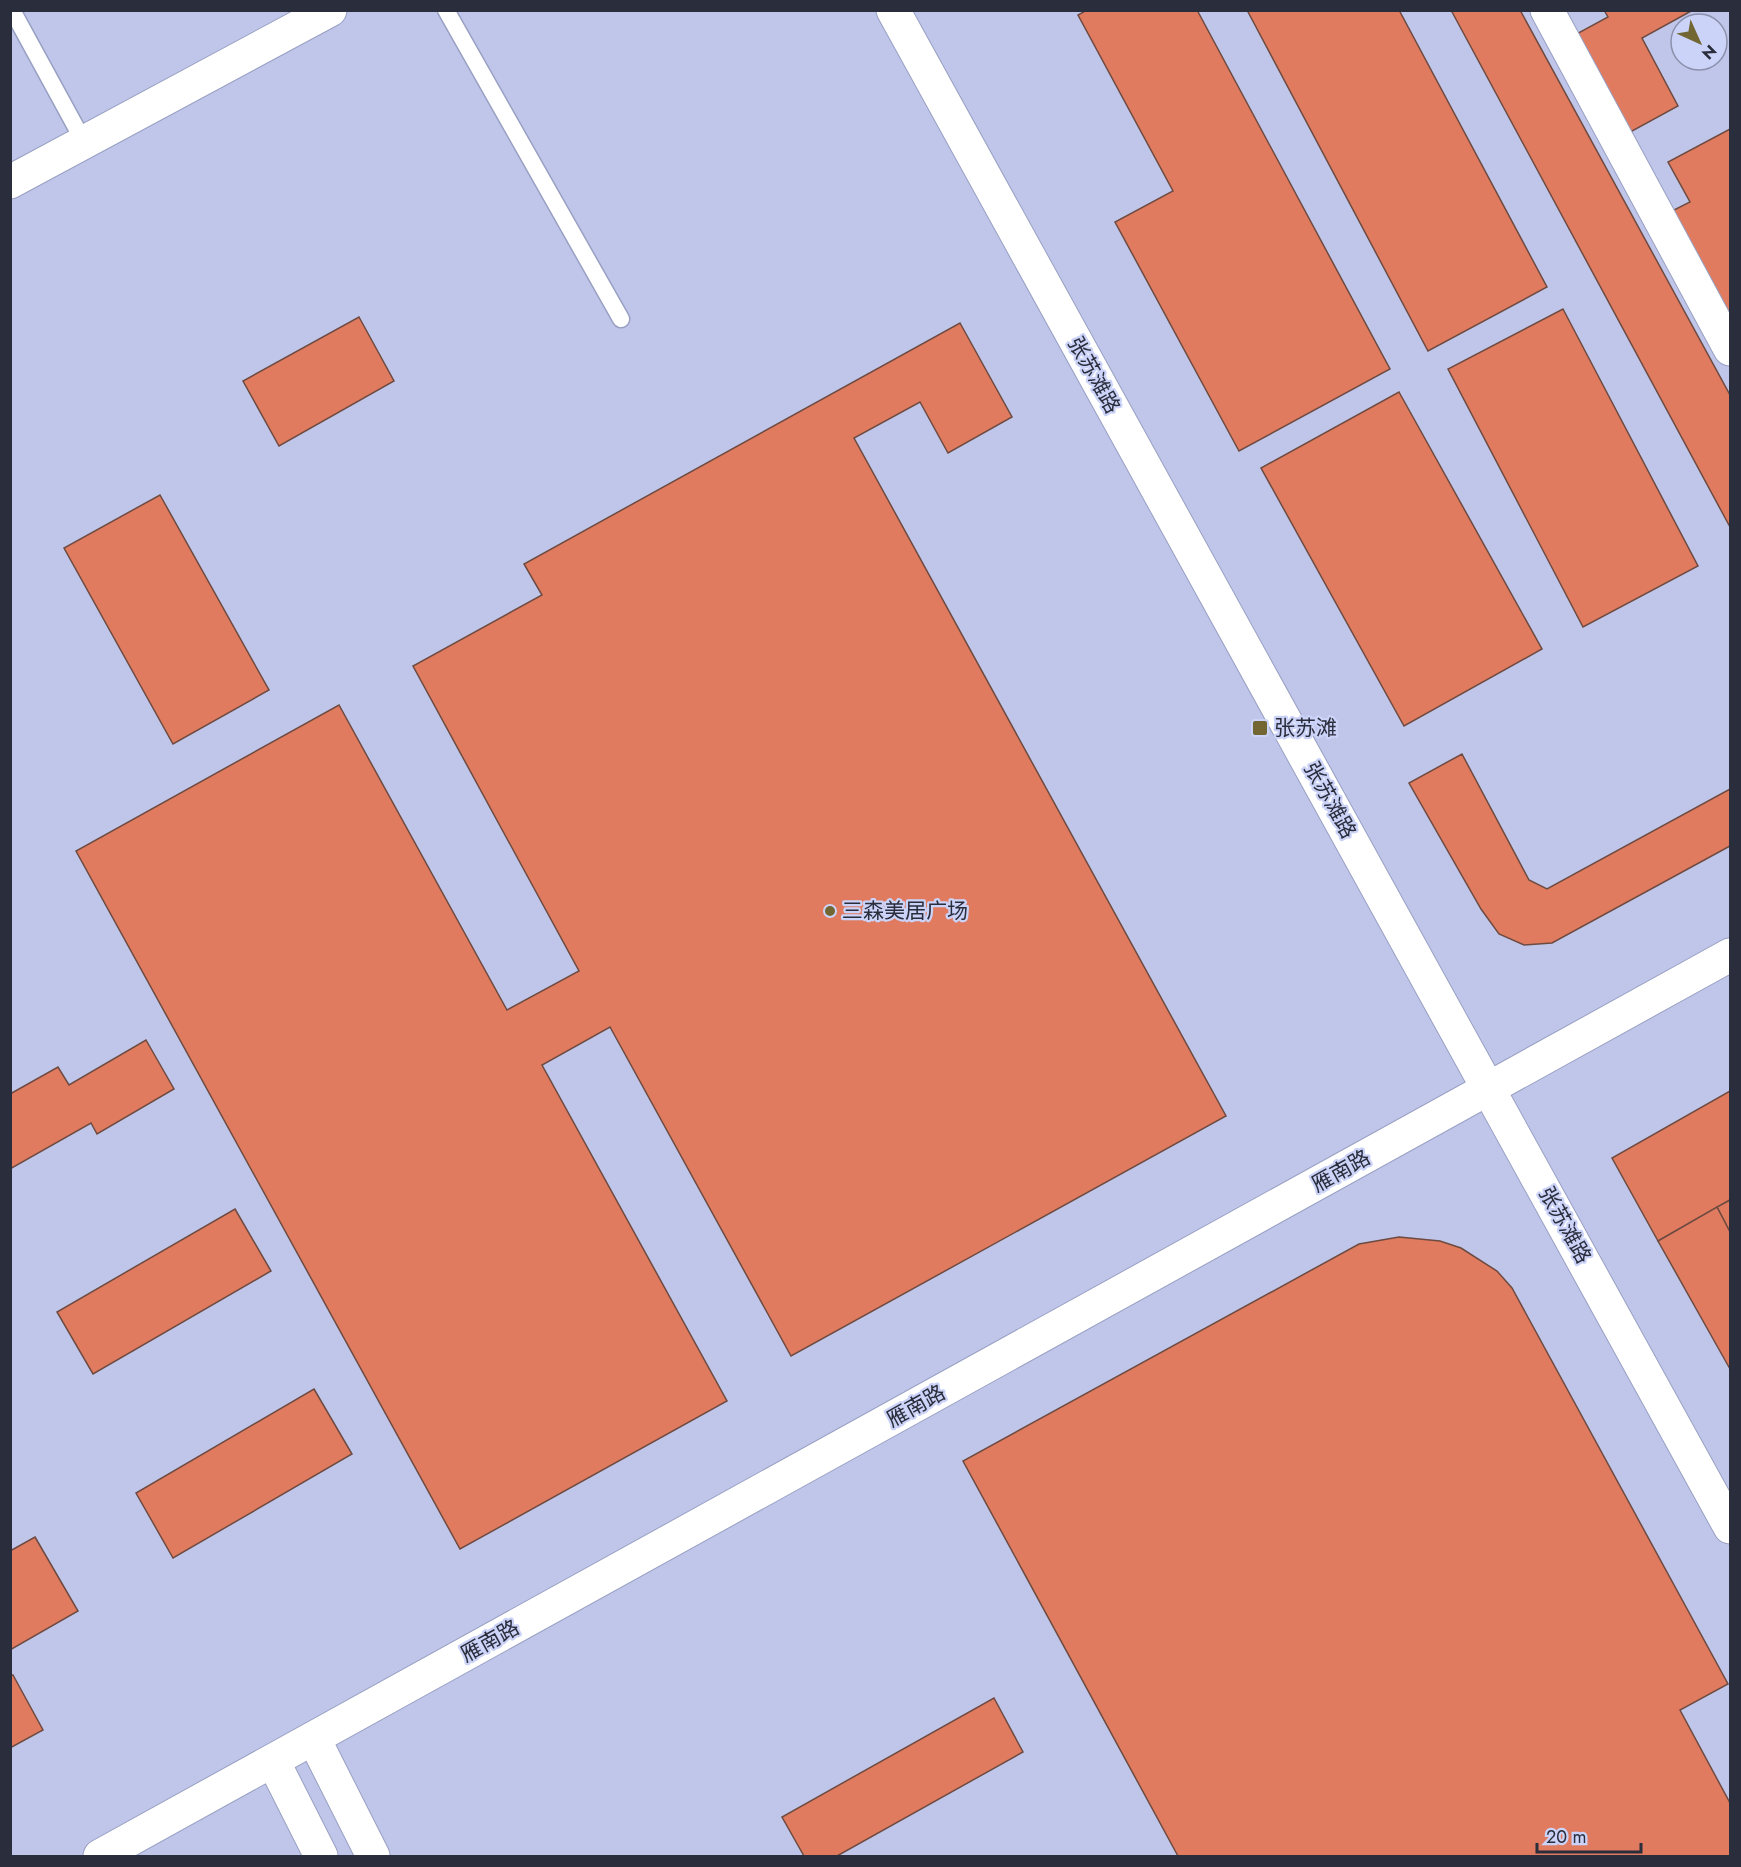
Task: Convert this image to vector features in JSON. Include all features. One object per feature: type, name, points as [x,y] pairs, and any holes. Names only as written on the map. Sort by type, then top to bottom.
[{"type":"main road","name":"张苏滩路","points":[[893,10],[1731,1527]]},
{"type":"main road","points":[[1547,10],[1731,349]]},
{"type":"main road","points":[[10,182],[315,14]]},
{"type":"main road","name":"雁南路","points":[[100,1857],[1731,955]]},
{"type":"main road","points":[[314,1738],[373,1857]]},
{"type":"main road","points":[[273,1761],[321,1857]]},
{"type":"lane","points":[[12,10],[84,142]]},
{"type":"lane","points":[[446,10],[621,319]]},
{"type":"building","points":[[1087,10],[1197,10],[1390,369],[1239,451],[1115,222],[1173,191],[1078,15]]},
{"type":"building","points":[[1247,10],[1399,10],[1547,287],[1428,351]]},
{"type":"building","points":[[1451,10],[1520,10],[1730,395],[1730,527]]},
{"type":"building","points":[[1604,10],[1693,10],[1669,12],[1669,23],[1642,38],[1678,106],[1623,136],[1571,37],[1608,17]]},
{"type":"building","points":[[1730,129],[1730,323],[1666,214],[1690,202],[1668,162]]},
{"type":"building","points":[[1563,309],[1698,566],[1583,627],[1448,369]]},
{"type":"building","points":[[359,317],[394,381],[279,446],[243,381]]},
{"type":"building","name":"三森美居广场","points":[[960,323],[1012,417],[948,453],[920,402],[854,438],[1226,1116],[791,1356],[610,1027],[542,1065],[727,1401],[460,1549],[76,851],[339,705],[507,1010],[579,971],[413,666],[542,595],[524,564]]},
{"type":"building","points":[[1399,392],[1542,649],[1404,726],[1261,468]]},
{"type":"building","points":[[160,495],[269,690],[173,744],[64,548]]},
{"type":"building","points":[[1462,754],[1529,880],[1547,889],[1730,789],[1730,846],[1552,943],[1524,945],[1499,934],[1481,909],[1409,783]]},
{"type":"building","points":[[146,1040],[174,1089],[97,1134],[91,1123],[10,1169],[10,1094],[58,1067],[69,1085]]},
{"type":"building","points":[[1730,1091],[1730,1200],[1658,1241],[1612,1158]]},
{"type":"building","points":[[1730,1200],[1730,1232],[1717,1207]]},
{"type":"building","points":[[1717,1207],[1730,1232],[1730,1369],[1658,1241]]},
{"type":"building","points":[[235,1209],[271,1271],[93,1374],[57,1312]]},
{"type":"building","points":[[1399,1237],[1440,1241],[1461,1248],[1497,1271],[1512,1288],[1728,1684],[1680,1710],[1730,1803],[1730,1856],[1178,1856],[963,1461],[1359,1244]]},
{"type":"building","points":[[314,1389],[352,1454],[173,1558],[136,1493]]},
{"type":"building","points":[[35,1537],[78,1611],[10,1650],[10,1551]]},
{"type":"building","points":[[13,1675],[43,1730],[10,1748],[10,1676]]},
{"type":"building","points":[[994,1698],[1023,1752],[837,1856],[804,1856],[782,1817]]},
{"type":"place","name":"张苏滩","points":[[1260,728]]},
{"type":"place","name":"三森美居广场","points":[[830,911]]}]
